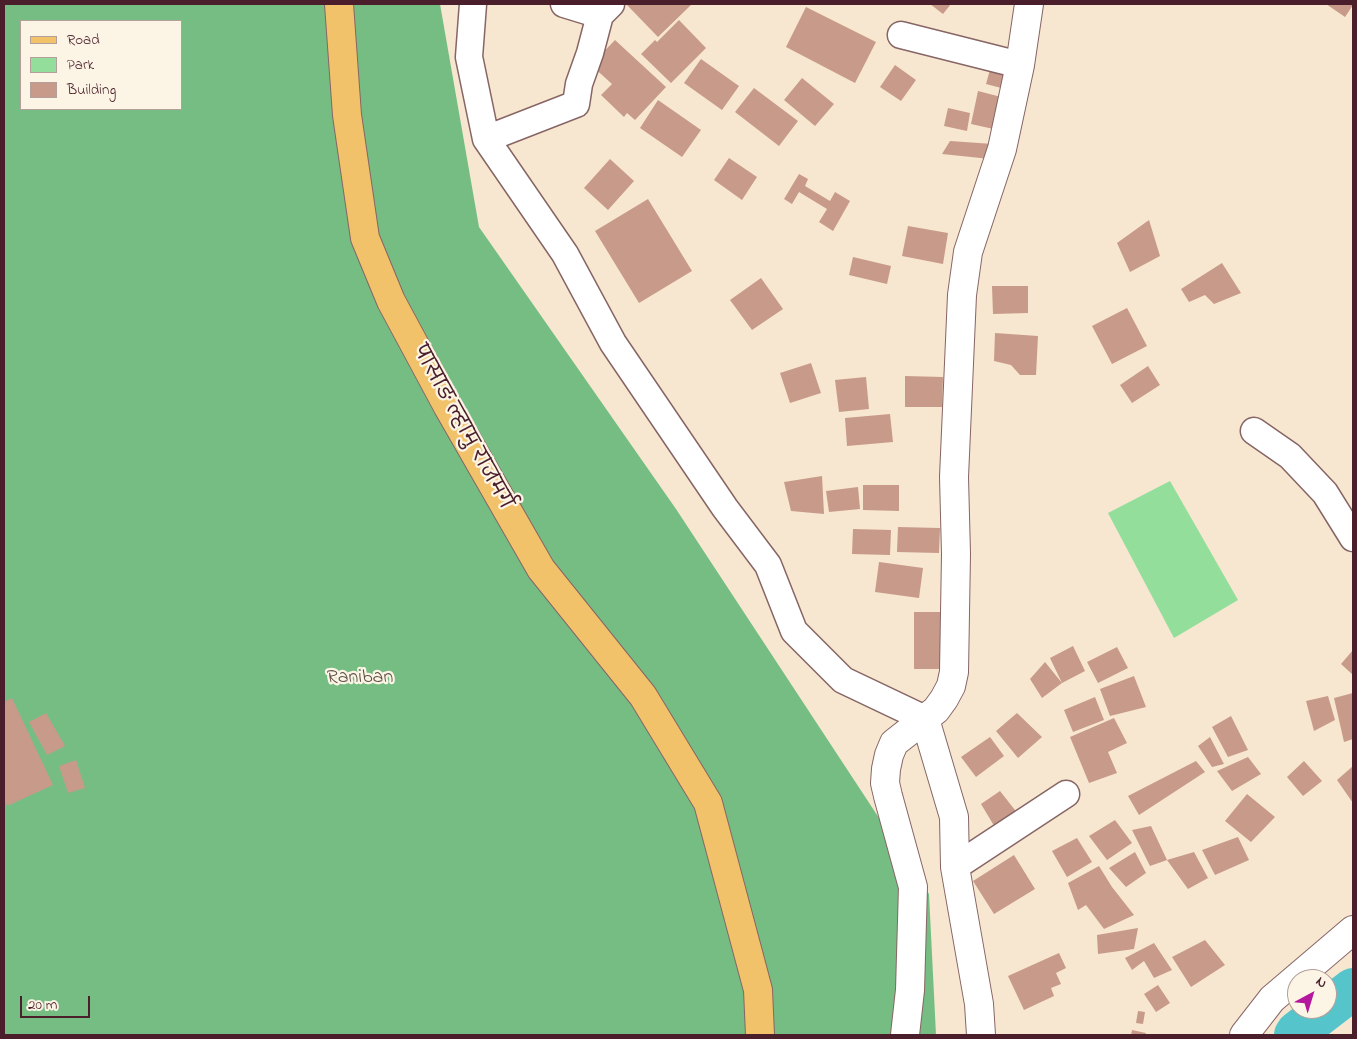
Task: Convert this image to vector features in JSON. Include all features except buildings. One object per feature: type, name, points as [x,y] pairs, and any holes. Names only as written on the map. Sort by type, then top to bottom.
[{"type":"main road","name":"पासाङ ल्हामु राजमर्ग","points":[[339,4],[347,115],[365,238],[391,300],[448,407],[541,569],[643,696],[708,803],[758,990],[760,1035]]},
{"type":"street","points":[[472,4],[469,57],[486,139],[565,254],[613,343],[725,508],[768,564],[794,631],[843,680],[925,719],[954,817],[955,867],[979,1004],[981,1035]]},
{"type":"street","points":[[486,139],[576,104],[579,84],[606,9],[564,4]]},
{"type":"street","points":[[905,1035],[910,990],[913,887],[885,783],[886,769],[894,743],[936,710],[944,699],[954,672],[956,554],[954,477],[962,295],[968,252],[1002,149],[1020,65],[1029,4]]},
{"type":"street","points":[[901,35],[1020,65]]},
{"type":"street","points":[[1254,432],[1290,456],[1325,493],[1353,538]]},
{"type":"street","points":[[955,867],[1066,794]]},
{"type":"street","points":[[1244,1035],[1272,998],[1353,930]]},
{"type":"green space","name":"Raniban","points":[[4,4],[440,4],[479,227],[676,509],[929,894],[936,1035],[4,1035]]},
{"type":"green space","points":[[1170,481],[1238,600],[1174,638],[1108,513]]},
{"type":"waterway","points":[[1295,1035],[1353,989]]}]
